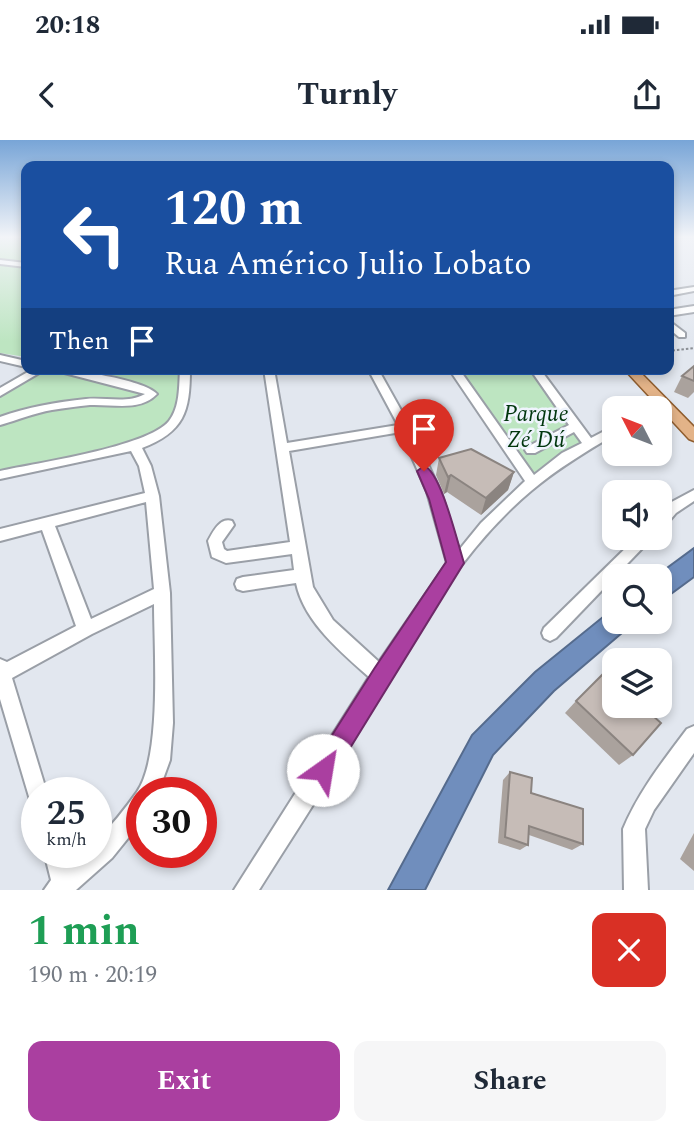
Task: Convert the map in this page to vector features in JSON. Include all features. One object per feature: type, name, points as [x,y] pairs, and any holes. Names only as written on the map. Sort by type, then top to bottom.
[{"type":"main road","points":[[634,375],[652,396]]},
{"type":"main road","points":[[641,375],[691,423]]},
{"type":"main road","points":[[672,417],[694,436]]},
{"type":"street","points":[[674,293],[694,289]]},
{"type":"street","points":[[674,308],[682,313]]},
{"type":"street","points":[[674,313],[694,309]]},
{"type":"street","points":[[674,328],[682,335]]},
{"type":"street","points":[[0,358],[21,363]]},
{"type":"street","points":[[0,373],[21,363]]},
{"type":"street","points":[[0,393],[31,375]]},
{"type":"street","points":[[0,421],[35,409],[90,402],[132,402],[152,394],[145,389],[81,375]]},
{"type":"street","points":[[0,475],[135,446],[157,438],[175,424],[185,397],[185,375]]},
{"type":"street","points":[[270,375],[310,599],[323,622],[381,676]]},
{"type":"street","points":[[376,375],[405,428],[434,492],[455,563]]},
{"type":"street","points":[[458,375],[532,481]]},
{"type":"street","points":[[539,375],[588,442]]},
{"type":"street","points":[[531,450],[576,426]]},
{"type":"street","points":[[284,448],[405,428]]},
{"type":"street","points":[[246,890],[455,563],[532,481],[588,442],[602,436]]},
{"type":"street","points":[[135,446],[145,466],[152,496],[162,593],[163,723],[160,760],[153,777]]},
{"type":"street","points":[[672,508],[694,495]]},
{"type":"street","points":[[0,535],[152,496]]},
{"type":"street","points":[[47,523],[86,629]]},
{"type":"street","points":[[227,524],[215,541],[217,553],[226,557],[299,547]]},
{"type":"street","points":[[446,535],[477,538]]},
{"type":"street","points":[[550,633],[633,550]]},
{"type":"street","points":[[243,584],[304,575]]},
{"type":"street","points":[[32,777],[1,672],[162,593]]},
{"type":"street","points":[[636,890],[634,829],[646,802],[694,736]]},
{"type":"street","points":[[57,868],[60,887],[93,863],[126,827]]},
{"type":"path","points":[[674,350],[694,348]]},
{"type":"green space","points":[[0,272],[21,272],[21,356],[0,353]]},
{"type":"green space","points":[[38,375],[185,375],[182,411],[157,438],[0,475],[0,397]]},
{"type":"green space","name":"Parque Zé Dú","points":[[458,375],[539,375],[588,442],[532,481]]},
{"type":"water","points":[[694,548],[694,577],[672,593],[672,564]]},
{"type":"water","points":[[602,618],[602,634],[621,634],[554,691],[493,755],[425,890],[388,890],[472,735],[535,672]]},
{"type":"building","points":[[694,366],[694,381],[682,376]]},
{"type":"building","points":[[471,449],[514,472],[486,498],[451,475],[448,477],[439,458]]},
{"type":"building","points":[[602,675],[602,718],[655,718],[661,723],[633,755],[576,701]]},
{"type":"building","points":[[510,772],[532,778],[531,793],[583,809],[583,844],[529,826],[528,845],[505,837]]},
{"type":"route","points":[[323,770],[412,626],[455,563],[436,499],[424,471]]}]
